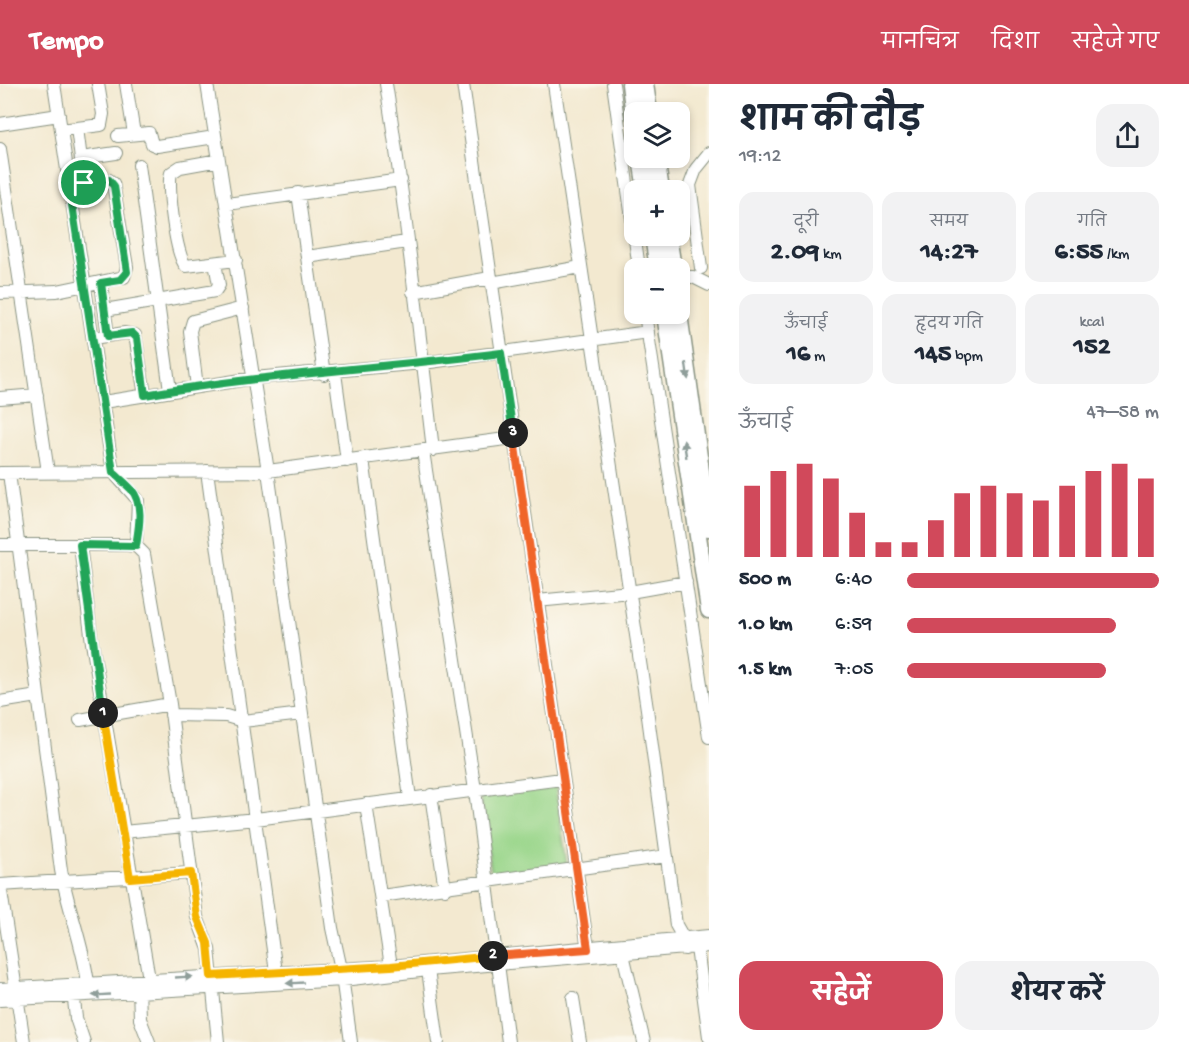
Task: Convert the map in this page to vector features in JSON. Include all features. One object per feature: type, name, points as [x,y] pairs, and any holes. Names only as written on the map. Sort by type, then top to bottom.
[{"type":"highway","points":[[630,84],[632,102]]},
{"type":"highway","points":[[645,84],[648,102]]},
{"type":"highway","points":[[666,324],[709,610]]},
{"type":"highway","points":[[680,324],[709,528]]},
{"type":"street","points":[[54,84],[113,472],[138,500],[136,546]]},
{"type":"street","points":[[61,130],[101,125],[98,84]]},
{"type":"street","points":[[126,84],[134,134]]},
{"type":"street","points":[[207,84],[268,471],[332,928],[342,974],[351,1042]]},
{"type":"street","points":[[386,84],[401,180],[423,363],[428,451],[508,1042]]},
{"type":"street","points":[[463,84],[588,949]]},
{"type":"street","points":[[554,84],[630,592],[676,925],[687,945],[709,1037]]},
{"type":"street","points":[[613,84],[638,258]]},
{"type":"street","points":[[0,124],[59,115]]},
{"type":"street","points":[[77,128],[84,183]]},
{"type":"street","points":[[118,136],[149,133],[154,146],[215,137]]},
{"type":"street","points":[[0,149],[48,472]]},
{"type":"street","points":[[81,158],[116,153]]},
{"type":"street","points":[[709,153],[696,169],[690,184],[701,268],[709,285]]},
{"type":"street","points":[[219,160],[180,167],[171,173],[169,178],[182,263],[191,267],[236,260]]},
{"type":"street","points":[[139,165],[170,390]]},
{"type":"street","points":[[0,292],[22,293],[85,286],[120,280],[127,272],[114,186],[109,180],[69,185]]},
{"type":"street","points":[[227,204],[401,180]]},
{"type":"street","points":[[298,193],[307,257],[347,461]]},
{"type":"street","points":[[307,257],[407,242]]},
{"type":"street","points":[[105,310],[215,291],[219,285],[215,263]]},
{"type":"street","points":[[413,292],[581,267]]},
{"type":"street","points":[[101,283],[108,336]]},
{"type":"street","points":[[197,387],[190,331],[193,321],[243,308]]},
{"type":"street","points":[[647,324],[709,737]]},
{"type":"street","points":[[103,402],[254,378],[423,363],[648,332]]},
{"type":"street","points":[[93,338],[132,333],[137,338],[145,395]]},
{"type":"street","points":[[0,398],[37,395]]},
{"type":"street","points":[[88,983],[84,953],[75,932],[63,881],[18,545],[4,473],[268,471],[513,438]]},
{"type":"street","points":[[363,459],[410,798]]},
{"type":"street","points":[[207,471],[276,972]]},
{"type":"street","points":[[0,545],[136,546],[144,554],[171,709],[184,828],[197,917],[208,943],[218,1042]]},
{"type":"street","points":[[80,545],[130,878],[142,984],[140,1018],[149,1042]]},
{"type":"street","points":[[537,601],[630,592],[686,582]]},
{"type":"street","points":[[0,702],[39,696]]},
{"type":"street","points":[[80,720],[171,709],[226,716],[243,721],[302,714]]},
{"type":"street","points":[[123,832],[184,828],[562,779]]},
{"type":"street","points":[[431,795],[445,889]]},
{"type":"street","points":[[366,804],[391,966]]},
{"type":"street","points":[[381,896],[445,889],[667,856]]},
{"type":"street","points":[[24,1042],[0,885],[191,873]]},
{"type":"street","points":[[211,982],[276,972],[342,974],[391,966],[687,945],[709,936]]},
{"type":"street","points":[[73,990],[88,983],[211,982],[428,970],[588,949],[622,951]]},
{"type":"street","points":[[622,951],[644,1042]]},
{"type":"street","points":[[428,970],[438,1042]]},
{"type":"street","points":[[0,989],[15,993],[142,984]]},
{"type":"street","points":[[73,990],[78,1026],[84,1042]]},
{"type":"street","points":[[0,1000],[15,993]]},
{"type":"street","points":[[573,998],[580,1042]]},
{"type":"green space","points":[[555,784],[567,865],[492,877],[480,796]]},
{"type":"route","points":[[109,180],[114,186],[127,272],[120,280],[101,283],[108,336],[132,333],[137,338],[145,395],[254,378],[335,373],[501,353],[588,949],[496,955],[391,966],[211,976],[208,943],[197,917],[191,873],[130,878],[92,643],[80,545],[136,546],[139,511],[138,500],[133,491],[113,472],[69,185],[84,183],[109,180]]}]
